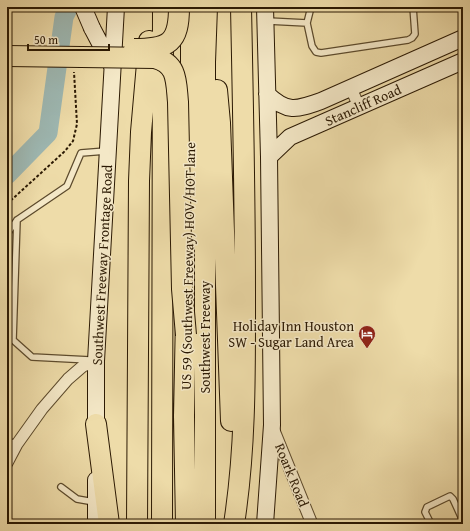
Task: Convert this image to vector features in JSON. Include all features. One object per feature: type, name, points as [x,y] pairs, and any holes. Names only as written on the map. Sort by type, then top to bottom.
[{"type":"highway","name":"US 59 (Southwest Freeway) HOV/HOT lane","points":[[186,524],[184,416],[191,199],[191,7]]},
{"type":"highway","name":"Southwest Freeway","points":[[205,524],[205,62],[207,7]]},
{"type":"highway","points":[[234,524],[239,491],[245,372],[244,136],[241,7]]},
{"type":"highway","points":[[7,48],[149,48],[160,46],[171,40],[176,34],[179,21],[168,9]]},
{"type":"highway","points":[[137,524],[138,229],[141,144],[150,32],[168,9]]},
{"type":"highway","points":[[162,524],[168,9]]},
{"type":"highway","points":[[7,56],[155,58],[168,64],[173,70],[176,78],[178,102],[182,289],[186,335]]},
{"type":"highway","points":[[205,62],[217,91],[220,123],[234,524]]},
{"type":"highway","points":[[96,424],[109,524]]},
{"type":"main road","points":[[83,7],[113,68]]},
{"type":"main road","name":"Southwest Freeway Frontage Road","points":[[96,524],[96,361],[116,7]]},
{"type":"main road","points":[[265,14],[269,157],[272,425],[265,524]]},
{"type":"main road","name":"Stancliff Road","points":[[267,94],[277,104],[288,108],[301,108],[321,101],[463,38]]},
{"type":"main road","name":"Stancliff Road","points":[[269,157],[290,137],[463,61]]},
{"type":"street","points":[[351,88],[359,107]]},
{"type":"street","points":[[7,463],[11,443],[68,379],[83,366],[96,361]]},
{"type":"street","name":"Roark Road","points":[[272,425],[312,524]]},
{"type":"lane","points":[[311,7],[307,23],[312,46],[316,52],[321,53],[408,40],[412,38],[415,34],[412,7]]},
{"type":"lane","points":[[265,14],[307,23]]},
{"type":"lane","points":[[7,234],[17,220],[67,186],[81,154],[108,151]]},
{"type":"lane","points":[[13,340],[17,220]]},
{"type":"lane","points":[[7,334],[32,357],[96,361]]},
{"type":"lane","points":[[61,488],[77,499],[96,502]]},
{"type":"lane","points":[[431,524],[426,512],[427,508],[450,496],[453,499],[463,521]]},
{"type":"path","points":[[7,204],[65,151],[73,141],[77,124],[74,72]]},
{"type":"waterway","points":[[7,175],[48,133],[64,17],[69,7]]},
{"type":"place","name":"Holiday Inn Houston SW - Sugar Land Area","points":[[367,349]]}]
